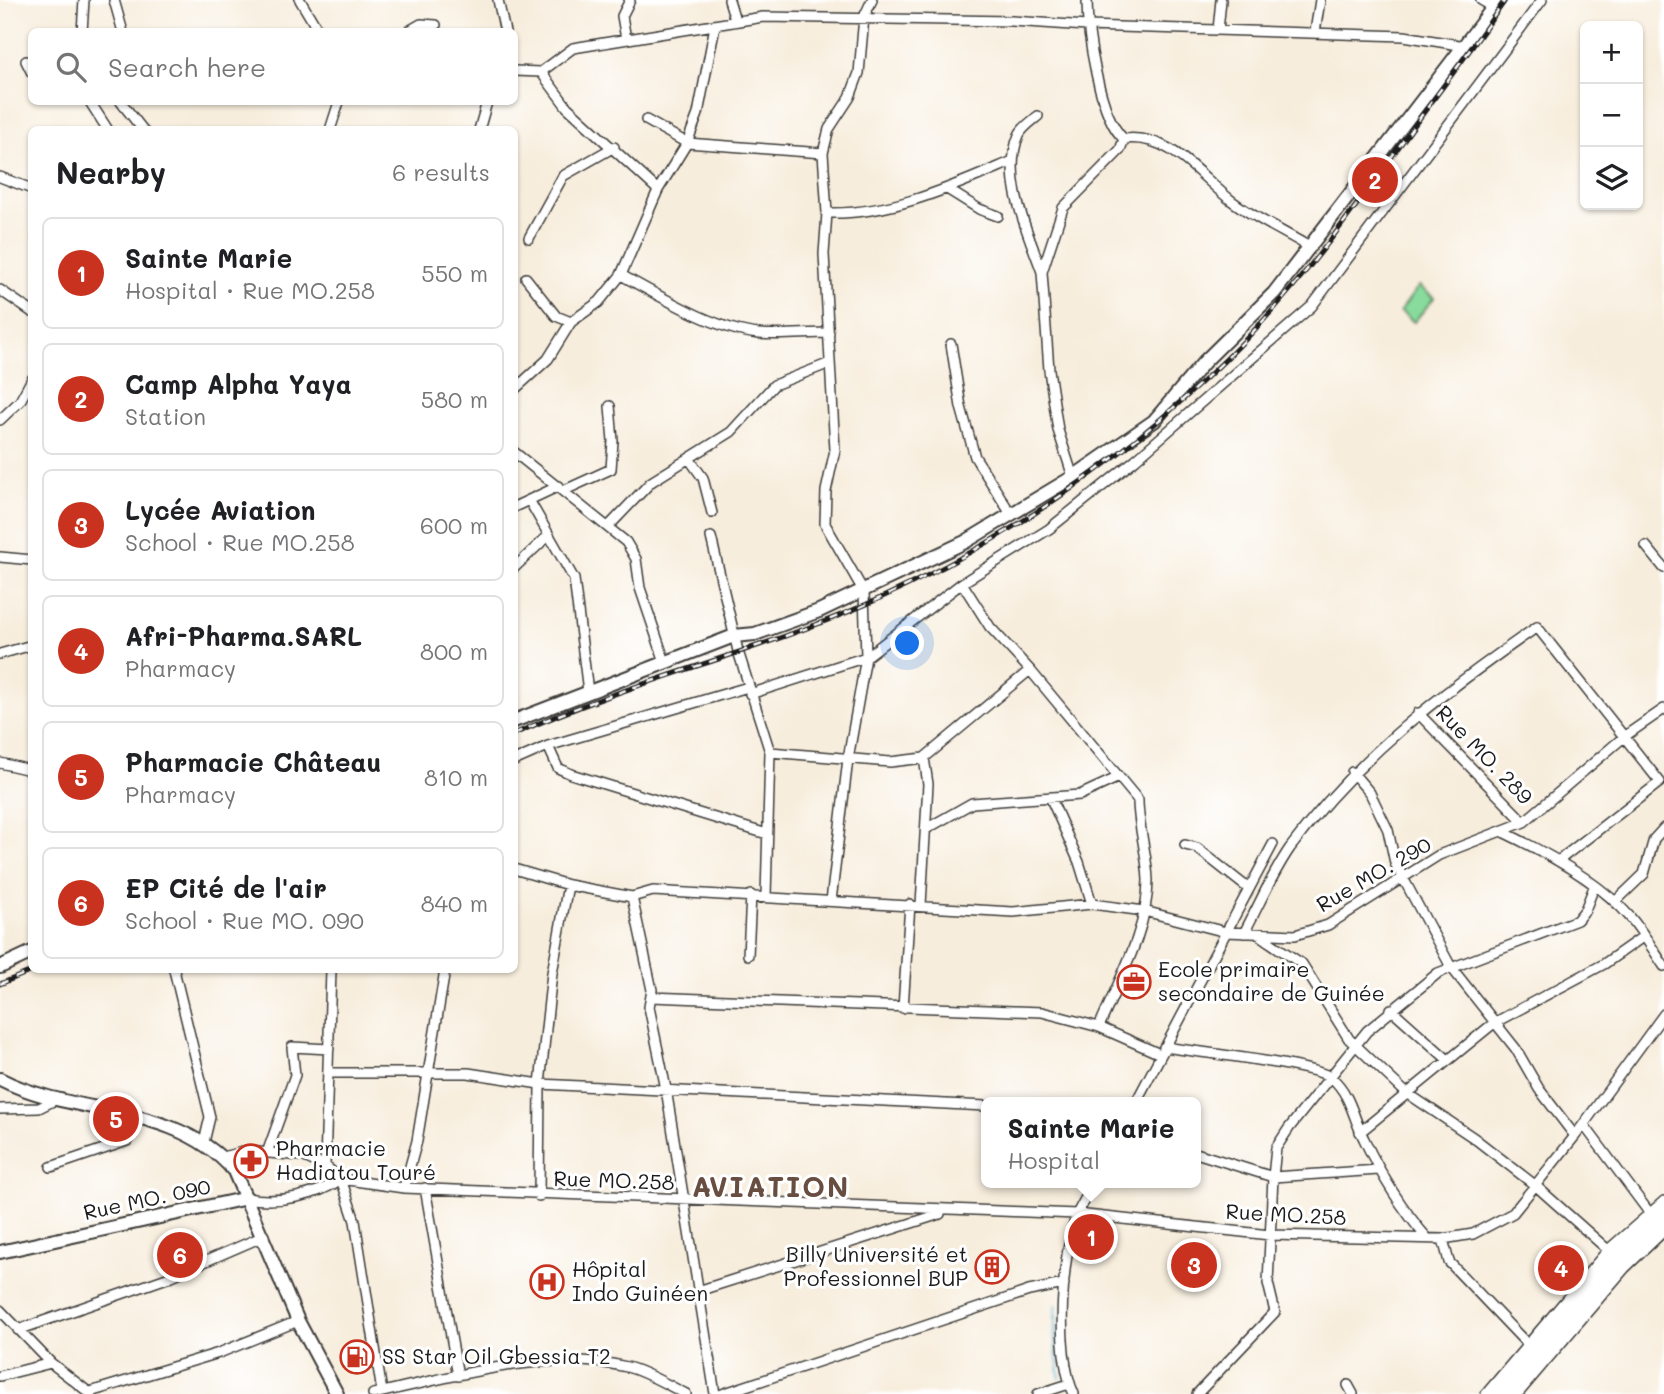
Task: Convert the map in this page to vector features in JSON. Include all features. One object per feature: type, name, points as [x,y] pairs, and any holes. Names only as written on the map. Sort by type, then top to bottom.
[{"type":"highway","points":[[1497,1394],[1531,1347],[1615,1257],[1658,1217]]},
{"type":"highway","points":[[1513,1394],[1622,1266],[1658,1217]]},
{"type":"street","points":[[82,28],[84,0]]},
{"type":"street","points":[[114,0],[122,28]]},
{"type":"street","points":[[300,0],[317,28]]},
{"type":"street","points":[[498,0],[504,28]]},
{"type":"street","points":[[626,39],[622,16],[630,0]]},
{"type":"street","points":[[729,0],[735,20]]},
{"type":"street","points":[[831,901],[848,759],[866,657],[864,592],[825,524],[826,491],[835,450],[824,254],[827,213],[823,153],[829,129],[850,97],[859,74],[864,17],[872,0]]},
{"type":"street","points":[[1087,0],[1087,26],[1103,95],[1118,134],[1124,139],[1138,138],[1169,149],[1194,165],[1232,201],[1311,248]]},
{"type":"street","points":[[1218,30],[1221,0]]},
{"type":"street","points":[[1315,32],[1320,0]]},
{"type":"street","points":[[518,719],[734,636],[755,634],[864,592],[965,542],[1073,477],[1154,421],[1204,362],[1274,293],[1311,248],[1497,4],[1481,0]]},
{"type":"street","points":[[518,759],[548,746],[866,657],[962,583],[1049,529],[1135,460],[1312,306],[1542,0]]},
{"type":"street","points":[[518,71],[541,72],[573,48],[763,17],[1012,21],[1087,26],[1315,32],[1404,36],[1465,46]]},
{"type":"street","points":[[414,28],[421,24],[436,25]]},
{"type":"street","points":[[518,386],[548,359],[571,322],[599,302],[621,275],[658,190],[687,143],[698,114],[715,26]]},
{"type":"street","points":[[26,61],[28,65]]},
{"type":"street","points":[[541,72],[567,107],[614,147],[658,190]]},
{"type":"street","points":[[92,105],[105,126]]},
{"type":"street","points":[[123,105],[141,126]]},
{"type":"street","points":[[331,126],[338,105]]},
{"type":"street","points":[[480,126],[486,105]]},
{"type":"street","points":[[1038,116],[1020,133],[1013,161],[1020,210],[1042,272],[1051,382],[1058,430],[1073,477]]},
{"type":"street","points":[[646,120],[687,143],[823,153]]},
{"type":"street","points":[[1042,272],[1063,208],[1120,150],[1124,139]]},
{"type":"street","points":[[529,238],[563,176],[614,147]]},
{"type":"street","points":[[827,213],[862,214],[947,189],[1013,161]]},
{"type":"street","points":[[0,177],[28,188]]},
{"type":"street","points":[[947,189],[968,203],[998,216]]},
{"type":"street","points":[[621,275],[660,297],[736,329],[760,334],[829,333]]},
{"type":"street","points":[[526,278],[556,316],[571,322]]},
{"type":"street","points":[[0,290],[28,309]]},
{"type":"street","points":[[951,344],[961,407],[975,457],[1011,514]]},
{"type":"street","points":[[609,526],[651,482],[732,432],[774,385],[830,363]]},
{"type":"street","points":[[0,420],[20,401],[28,386]]},
{"type":"street","points":[[518,505],[611,469],[614,441],[610,406]]},
{"type":"street","points":[[518,455],[626,542],[636,559],[640,588],[665,662]]},
{"type":"street","points":[[690,460],[703,478],[712,513]]},
{"type":"street","points":[[529,500],[574,579],[588,692]]},
{"type":"street","points":[[518,564],[550,535]]},
{"type":"street","points":[[711,537],[749,691],[770,752],[766,896]]},
{"type":"street","points":[[1646,546],[1664,568]]},
{"type":"street","points":[[0,557],[28,560]]},
{"type":"street","points":[[962,583],[990,627],[1030,670],[1138,800],[1138,827],[1148,883],[1144,911],[1099,1027]]},
{"type":"street","points":[[1244,933],[1289,850],[1352,772],[1418,713],[1537,627],[1660,782],[1558,862]]},
{"type":"street","points":[[0,654],[28,646]]},
{"type":"street","points":[[770,752],[890,762],[924,758],[1030,670]]},
{"type":"street","name":"Rue MO. 290","points":[[632,898],[653,891],[1013,912],[1092,904],[1144,911],[1226,932],[1260,936],[1295,935],[1328,925],[1404,880],[1439,855],[1524,822],[1625,736],[1664,709]]},
{"type":"street","name":"Rue MO. 289","points":[[1418,713],[1524,822]]},
{"type":"street","points":[[548,746],[558,768],[571,774],[767,834]]},
{"type":"street","points":[[921,905],[928,784],[924,758]]},
{"type":"street","points":[[0,763],[28,771]]},
{"type":"street","points":[[1352,772],[1370,793],[1388,830],[1395,863],[1451,967],[1516,1049],[1539,1089],[1575,1136]]},
{"type":"street","points":[[926,829],[972,803],[1080,795],[1119,777]]},
{"type":"street","points":[[1051,799],[1079,862],[1092,904]]},
{"type":"street","points":[[1615,902],[1644,874],[1654,839],[1664,828]]},
{"type":"street","points":[[1503,832],[1558,862],[1615,902],[1644,936],[1664,966]]},
{"type":"street","points":[[1139,1097],[1273,844]]},
{"type":"street","points":[[1185,845],[1197,848],[1249,889]]},
{"type":"street","points":[[518,870],[569,885],[632,898],[652,990],[649,1007],[666,1089],[715,1394]]},
{"type":"street","points":[[539,1196],[540,1084],[552,973],[569,885]]},
{"type":"street","points":[[1197,1394],[1275,1312],[1268,1283],[1273,1177],[1279,1141],[1355,1045],[1391,1009],[1451,967],[1577,920],[1585,910],[1594,887]]},
{"type":"street","points":[[748,955],[751,895]]},
{"type":"street","points":[[903,1008],[910,904]]},
{"type":"street","points":[[1260,936],[1302,964],[1355,1045],[1407,1093],[1474,1138],[1536,1186],[1608,1250]]},
{"type":"street","points":[[1360,1132],[1494,1023],[1604,964],[1644,936]]},
{"type":"street","points":[[0,967],[28,954]]},
{"type":"street","points":[[174,973],[210,1117],[204,1142]]},
{"type":"street","points":[[325,1166],[331,973]]},
{"type":"street","points":[[404,1188],[418,1140],[445,973]]},
{"type":"street","points":[[651,997],[1042,1012],[1099,1027],[1162,1051],[1260,1060],[1330,1076],[1349,1100],[1360,1132],[1379,1170],[1408,1215],[1427,1238]]},
{"type":"street","points":[[1391,1009],[1448,1060]]},
{"type":"street","name":"Rue MO.258","points":[[341,1179],[404,1188],[539,1196],[1077,1214],[1270,1235],[1443,1239],[1473,1234],[1513,1213],[1584,1125],[1664,1014]]},
{"type":"street","points":[[267,1153],[295,1075],[292,1047],[329,1049]]},
{"type":"street","points":[[328,1073],[468,1073],[540,1084],[981,1106]]},
{"type":"street","points":[[0,1079],[53,1101],[138,1117],[176,1128],[204,1142],[222,1157],[234,1171],[247,1198],[331,1392]]},
{"type":"street","points":[[0,1109],[39,1108],[53,1101]]},
{"type":"street","points":[[51,1167],[127,1141],[138,1117]]},
{"type":"street","points":[[1584,1125],[1658,1217]]},
{"type":"street","points":[[222,1157],[247,1152],[302,1156],[325,1166],[341,1179],[355,1221],[377,1393],[458,1376],[572,1360],[629,1368],[686,1394]]},
{"type":"street","points":[[1201,1155],[1273,1177],[1379,1170]]},
{"type":"street","name":"Rue MO. 090","points":[[0,1252],[247,1198],[277,1199],[327,1189],[341,1179]]},
{"type":"street","points":[[425,1188],[458,1376]]},
{"type":"street","points":[[1074,1394],[1069,1384],[1062,1349],[1063,1284],[1077,1214],[1091,1188]]},
{"type":"street","points":[[1486,1394],[1531,1347],[1608,1250],[1658,1217],[1664,1201]]},
{"type":"street","points":[[698,1291],[948,1211]]},
{"type":"street","points":[[18,1331],[167,1278],[264,1236]]},
{"type":"street","points":[[1443,1239],[1449,1262],[1531,1347]]},
{"type":"street","points":[[722,1394],[1029,1291],[1063,1284]]},
{"type":"street","points":[[0,1310],[51,1363],[91,1393],[219,1353],[298,1321]]},
{"type":"street","points":[[0,1376],[51,1363]]},
{"type":"street","points":[[1038,1394],[1069,1384]]},
{"type":"green space","points":[[1419,286],[1434,298],[1414,322],[1400,311]]},
{"type":"waterway","points":[[1056,1305],[1055,1341],[1060,1378]]},
{"type":"railway","points":[[518,732],[602,699],[780,638],[867,604],[971,552],[1069,490],[1161,419],[1205,380],[1268,315],[1350,214],[1505,0]]},
{"type":"railway","points":[[0,984],[28,972]]},
{"type":"place","name":"Camp Alpha Yaya","points":[[1375,180]]},
{"type":"place","name":"Ecole primaire secondaire de Guinée","points":[[1134,982]]},
{"type":"place","name":"Pharmacie Château","points":[[116,1119]]},
{"type":"place","name":"Pharmacie Hadiatou Touré","points":[[251,1161]]},
{"type":"place","name":"Sainte Marie","points":[[1091,1237]]},
{"type":"place","name":"EP Cité de l'air","points":[[180,1255]]},
{"type":"place","name":"Lycée Aviation","points":[[1194,1265]]},
{"type":"place","name":"Billy Université et Professionnel BUP","points":[[992,1267]]},
{"type":"place","name":"Afri-Pharma.SARL","points":[[1561,1268]]},
{"type":"place","name":"Hôpital Indo Guinéen","points":[[547,1282]]},
{"type":"place","name":"SS Star Oil Gbessia T2","points":[[357,1357]]},
{"type":"district","name":"AVIATION","points":[[771,1187]]}]
